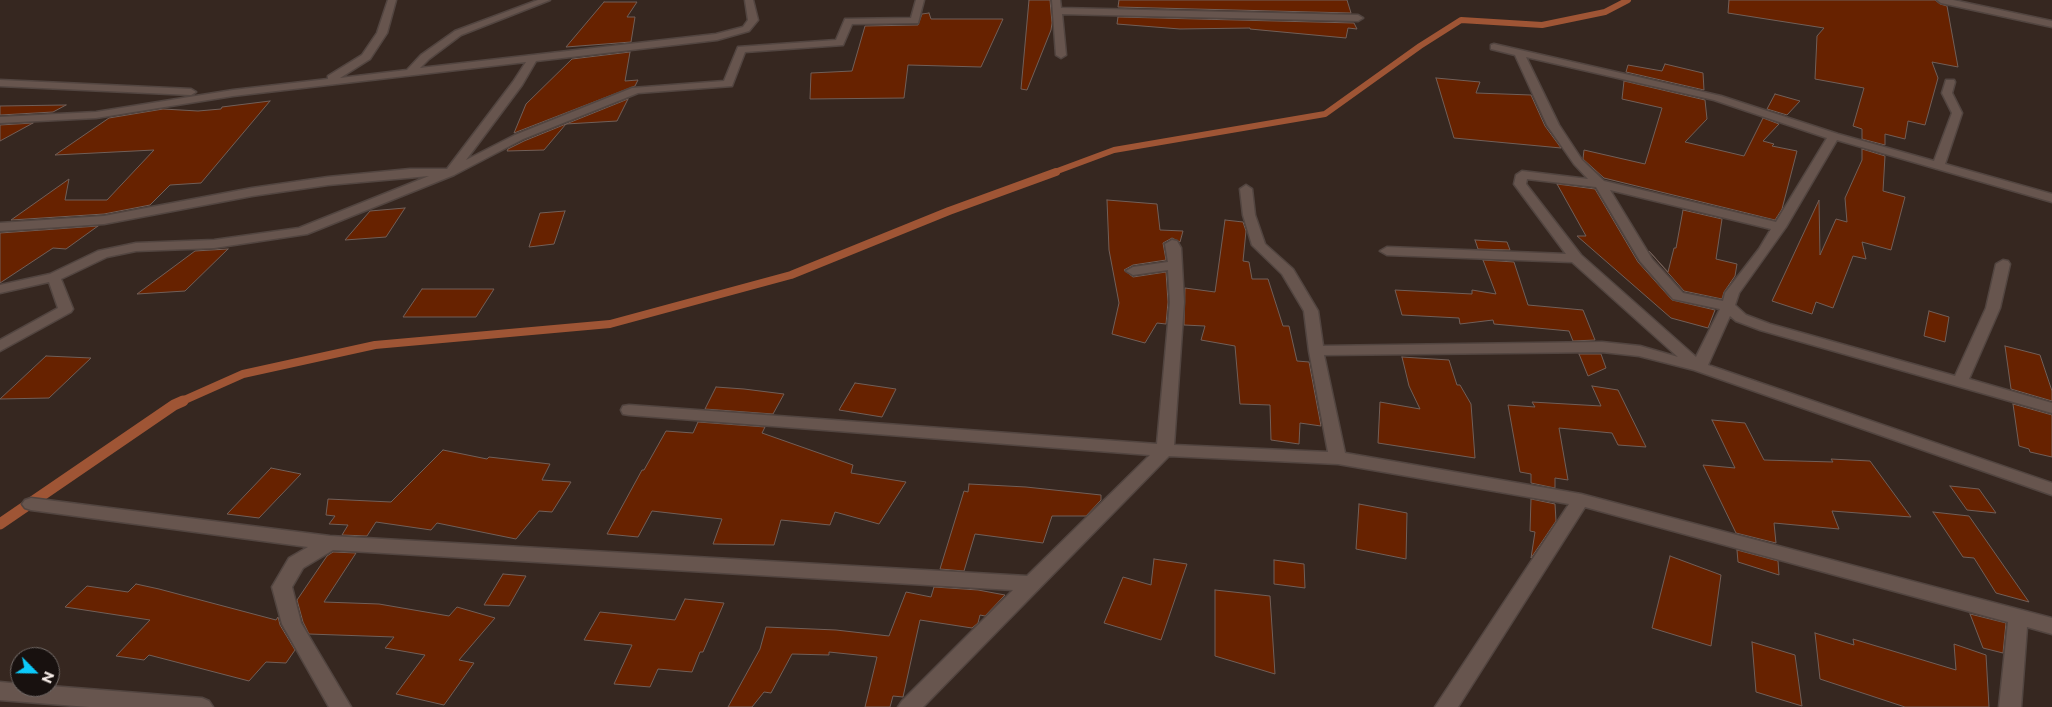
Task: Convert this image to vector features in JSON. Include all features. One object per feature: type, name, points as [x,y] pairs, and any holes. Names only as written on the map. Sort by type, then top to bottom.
[{"type":"street","points":[[325,82],[366,57],[382,33],[392,0]]},
{"type":"street","points":[[411,72],[425,57],[458,33],[546,0]]},
{"type":"street","points":[[0,289],[54,277],[103,254],[136,247],[214,244],[302,231],[450,172],[520,137],[636,90],[728,84],[746,29],[753,20],[749,0]]},
{"type":"street","points":[[741,49],[840,42],[848,22],[915,21],[920,0]]},
{"type":"street","points":[[1056,0],[1061,55]]},
{"type":"street","points":[[1941,0],[2052,24]]},
{"type":"street","points":[[1057,11],[1358,18]]},
{"type":"street","points":[[0,120],[96,115],[233,93],[718,38],[746,29]]},
{"type":"street","points":[[1494,46],[1717,98],[1834,136],[2052,198]]},
{"type":"street","points":[[1519,52],[1553,125],[1578,162],[1600,184],[1640,252],[1678,296],[1728,306],[1741,318],[1764,327],[2052,408]]},
{"type":"street","points":[[450,172],[518,83],[534,58]]},
{"type":"street","points":[[1938,166],[1957,112],[1947,93],[1950,82]]},
{"type":"street","points":[[0,83],[157,92],[233,93]]},
{"type":"street","points":[[1699,367],[1728,306],[1732,293],[1766,250],[1834,136]]},
{"type":"street","points":[[0,227],[104,220],[252,192],[328,181],[410,173],[450,172]]},
{"type":"street","points":[[1699,367],[1576,258],[1520,184],[1522,175],[1600,184],[1780,227]]},
{"type":"street","points":[[1246,189],[1248,215],[1259,244],[1288,272],[1312,310],[1316,352],[1338,458]]},
{"type":"street","points":[[909,707],[1165,450],[1177,302],[1174,248],[1172,244]]},
{"type":"street","points":[[1387,251],[1576,258]]},
{"type":"street","points":[[1960,382],[1993,308],[2003,264]]},
{"type":"street","points":[[1133,271],[1175,266]]},
{"type":"street","points":[[0,346],[66,309],[54,277]]},
{"type":"street","points":[[1316,352],[1602,347],[1640,351],[1699,367],[2052,489]]},
{"type":"street","points":[[629,410],[1165,450],[1338,458],[1581,500],[2052,626]]},
{"type":"street","points":[[1446,707],[1581,500]]},
{"type":"street","points":[[31,504],[330,543],[1032,584]]},
{"type":"street","points":[[330,543],[296,563],[282,587],[292,624],[340,707]]},
{"type":"street","points":[[2010,707],[2018,617]]},
{"type":"street","points":[[0,691],[202,707]]},
{"type":"building","points":[[1029,0],[1050,0],[1052,23],[1051,30],[1027,90],[1021,89]]},
{"type":"building","points":[[1119,0],[1347,0],[1351,13],[1118,7]]},
{"type":"building","points":[[1729,0],[1935,0],[1947,6],[1958,67],[1932,62],[1938,78],[1925,125],[1908,121],[1905,139],[1885,134],[1885,145],[1862,139],[1862,129],[1853,126],[1864,88],[1815,79],[1817,36],[1824,28],[1728,13]]},
{"type":"building","points":[[604,2],[637,2],[627,17],[635,17],[631,42],[566,47]]},
{"type":"building","points":[[929,13],[931,19],[1003,19],[981,67],[908,65],[904,98],[810,99],[811,73],[852,71],[865,26],[918,25],[922,14]]},
{"type":"building","points":[[1118,17],[1354,23],[1357,29],[1348,28],[1346,38],[1250,28],[1180,29],[1117,24]]},
{"type":"building","points":[[630,52],[625,81],[638,80],[635,86],[514,133],[526,104],[572,59]]},
{"type":"building","points":[[1665,64],[1703,73],[1704,90],[1626,72],[1628,65],[1662,71]]},
{"type":"building","points":[[1436,78],[1480,82],[1476,93],[1531,95],[1545,126],[1561,148],[1454,138]]},
{"type":"building","points":[[1624,81],[1705,100],[1707,119],[1685,142],[1744,156],[1763,118],[1779,124],[1763,141],[1774,144],[1772,146],[1797,151],[1782,209],[1775,220],[1604,178],[1583,159],[1584,150],[1645,164],[1662,108],[1622,99]]},
{"type":"building","points":[[1775,94],[1800,101],[1787,115],[1767,109]]},
{"type":"building","points":[[628,99],[617,121],[566,124]]},
{"type":"building","points":[[270,101],[201,183],[170,185],[150,205],[104,214],[11,220],[69,179],[65,200],[107,200],[154,150],[55,155],[109,118],[163,109],[198,111]]},
{"type":"building","points":[[66,105],[53,112],[0,115],[0,106]]},
{"type":"building","points":[[33,123],[0,141],[0,125]]},
{"type":"building","points":[[566,124],[544,150],[507,151],[524,141]]},
{"type":"building","points":[[1862,149],[1885,156],[1883,191],[1905,197],[1891,250],[1862,242],[1866,259],[1853,256],[1833,308],[1816,302],[1812,314],[1772,301],[1819,200],[1820,255],[1836,219],[1847,222],[1845,198],[1862,160]]},
{"type":"building","points":[[1557,184],[1595,189],[1638,262],[1672,300],[1715,310],[1708,328],[1671,318],[1577,236],[1586,236]]},
{"type":"building","points":[[1107,200],[1157,204],[1160,230],[1183,231],[1180,242],[1172,238],[1163,243],[1166,260],[1133,265],[1124,270],[1133,277],[1166,272],[1168,302],[1166,324],[1157,323],[1145,343],[1112,334],[1119,303],[1109,250]]},
{"type":"building","points":[[405,208],[386,237],[345,240],[370,211]]},
{"type":"building","points":[[1683,210],[1722,219],[1716,259],[1737,264],[1735,276],[1724,292],[1722,299],[1684,291],[1649,251],[1668,272],[1674,248],[1676,248]]},
{"type":"building","points":[[565,211],[554,244],[529,247],[540,213]]},
{"type":"building","points":[[1225,220],[1243,222],[1246,231],[1243,261],[1249,262],[1252,279],[1268,279],[1283,326],[1289,326],[1297,361],[1309,362],[1321,426],[1300,423],[1299,444],[1271,440],[1270,405],[1240,404],[1235,346],[1201,340],[1205,326],[1184,325],[1185,288],[1215,292]]},
{"type":"building","points":[[98,226],[66,249],[53,248],[0,283],[0,233]]},
{"type":"building","points":[[1475,240],[1507,242],[1510,250],[1478,249]]},
{"type":"building","points":[[228,249],[185,291],[137,294],[195,251]]},
{"type":"building","points":[[1483,260],[1514,262],[1528,305],[1583,310],[1595,340],[1573,341],[1569,331],[1494,324],[1493,320],[1460,324],[1459,318],[1402,315],[1395,290],[1472,294],[1472,290],[1496,294]]},
{"type":"building","points":[[422,289],[494,289],[476,317],[403,317]]},
{"type":"building","points":[[1929,311],[1949,317],[1945,342],[1924,336]]},
{"type":"building","points":[[2005,346],[2040,355],[2052,391],[2052,401],[2011,389]]},
{"type":"building","points":[[1579,354],[1601,354],[1606,368],[1588,376]]},
{"type":"building","points":[[46,356],[91,358],[49,398],[0,399]]},
{"type":"building","points":[[1402,357],[1449,360],[1457,385],[1460,385],[1471,404],[1475,458],[1378,443],[1380,402],[1420,409],[1409,386]]},
{"type":"building","points":[[855,383],[896,389],[882,417],[839,410]]},
{"type":"building","points":[[1592,386],[1618,390],[1646,447],[1618,445],[1612,433],[1559,428],[1568,480],[1555,478],[1555,488],[1531,483],[1531,474],[1520,472],[1508,405],[1535,407],[1532,402],[1601,406]]},
{"type":"building","points":[[716,387],[784,394],[773,414],[705,409]]},
{"type":"building","points":[[2013,404],[2052,415],[2052,457],[2030,452],[2029,449],[2019,446]]},
{"type":"building","points":[[1712,420],[1745,423],[1764,460],[1833,462],[1831,459],[1870,461],[1911,517],[1832,511],[1839,529],[1774,523],[1776,543],[1736,533],[1703,465],[1735,468]]},
{"type":"building","points":[[698,422],[765,427],[762,433],[853,465],[851,473],[906,482],[879,524],[835,512],[830,525],[781,520],[774,545],[713,544],[722,519],[652,511],[638,537],[607,534],[666,431],[693,433]]},
{"type":"building","points":[[443,450],[487,459],[489,457],[550,464],[542,480],[571,482],[552,512],[539,511],[516,539],[437,523],[431,530],[376,522],[367,536],[342,535],[348,525],[329,524],[335,516],[326,515],[328,499],[391,502]]},
{"type":"building","points":[[271,468],[301,474],[259,518],[227,514]]},
{"type":"building","points":[[969,484],[1026,487],[1101,495],[1101,500],[1086,516],[1052,516],[1043,543],[975,534],[964,571],[940,569],[964,491],[968,492]]},
{"type":"building","points":[[1950,486],[1979,489],[1996,513],[1967,510]]},
{"type":"building","points":[[1531,499],[1555,504],[1556,521],[1531,558],[1535,532],[1530,531]]},
{"type":"building","points":[[1359,504],[1407,513],[1406,559],[1356,549]]},
{"type":"building","points":[[1933,512],[1969,516],[2029,602],[1996,593],[1974,558],[1963,557]]},
{"type":"building","points":[[1737,550],[1778,561],[1779,575],[1738,562]]},
{"type":"building","points":[[333,552],[356,553],[324,602],[379,604],[449,616],[457,607],[495,618],[459,660],[474,663],[444,705],[396,694],[425,655],[385,648],[394,637],[309,634],[303,622],[297,600],[327,556]]},
{"type":"building","points":[[1670,556],[1721,575],[1711,646],[1652,628]]},
{"type":"building","points":[[1154,559],[1187,564],[1161,640],[1104,623],[1123,577],[1151,585]]},
{"type":"building","points":[[1274,560],[1304,564],[1305,588],[1274,584]]},
{"type":"building","points":[[503,574],[526,576],[509,606],[484,605]]},
{"type":"building","points":[[136,584],[276,620],[278,617],[280,625],[295,650],[286,663],[266,662],[249,681],[149,655],[144,660],[116,656],[150,620],[65,607],[87,586],[128,592]]},
{"type":"building","points":[[934,587],[978,590],[1005,595],[985,616],[980,615],[978,623],[972,628],[920,620],[903,697],[893,696],[890,707],[865,707],[877,657],[829,652],[829,655],[792,654],[771,693],[764,692],[752,707],[728,707],[760,649],[766,627],[836,630],[889,636],[906,592],[931,597]]},
{"type":"building","points":[[1215,590],[1270,596],[1275,674],[1215,656]]},
{"type":"building","points":[[685,599],[724,603],[703,652],[700,652],[692,672],[658,669],[650,687],[614,684],[632,645],[584,640],[600,612],[675,620]]},
{"type":"building","points":[[1970,614],[2006,623],[2003,653],[1983,648]]},
{"type":"building","points":[[1815,633],[1854,645],[1853,639],[1956,670],[1954,644],[1986,655],[1989,707],[1905,707],[1820,679]]},
{"type":"building","points":[[1752,642],[1795,655],[1802,706],[1756,692]]},
{"type":"waterway","points":[[1052,173],[1114,150],[1325,114],[1420,46],[1461,20],[1542,25],[1605,12],[1628,0]]},
{"type":"waterway","points":[[180,402],[243,374],[375,345],[610,324],[791,275],[949,211],[1056,172]]},
{"type":"waterway","points":[[0,524],[174,405],[183,401]]}]
